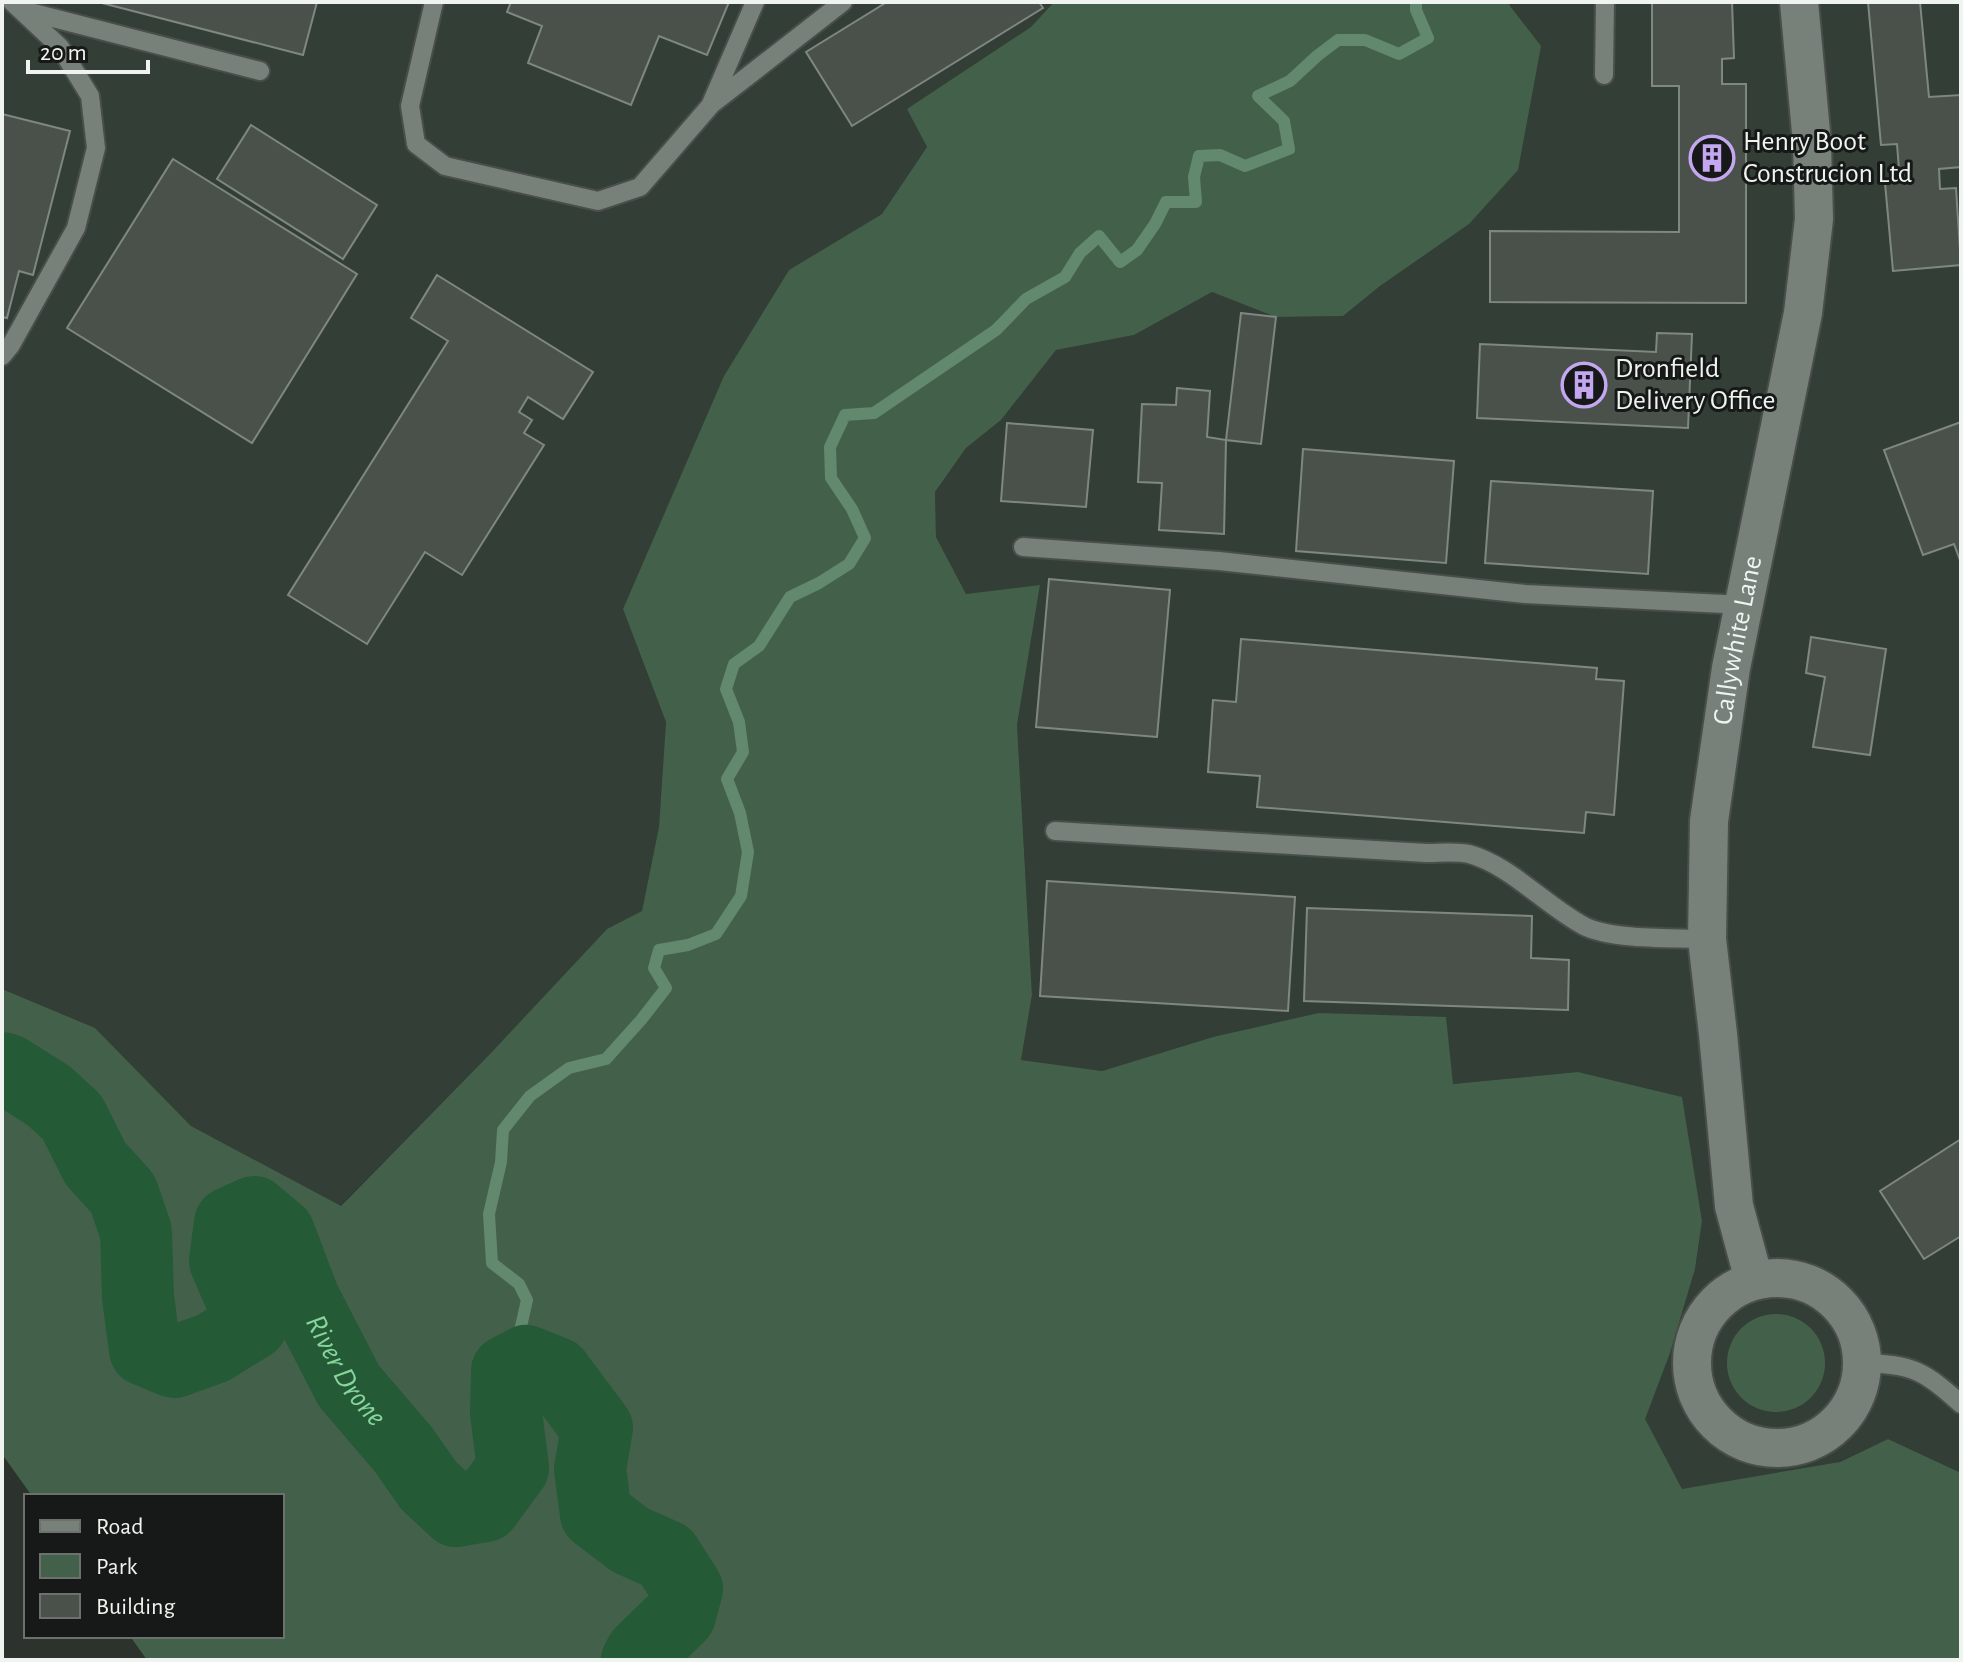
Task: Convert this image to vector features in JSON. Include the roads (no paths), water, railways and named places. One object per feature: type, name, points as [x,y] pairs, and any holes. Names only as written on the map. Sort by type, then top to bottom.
[{"type":"street","name":"Callywhite Lane","points":[[1754,1280],[1734,1206],[1707,939],[1709,821],[1731,668],[1803,313],[1814,219],[1812,143],[1799,2]]},
{"type":"street","points":[[1790,1278],[1816,1287],[1838,1304],[1854,1325],[1862,1352],[1861,1380],[1852,1405],[1835,1426],[1812,1441],[1784,1449],[1755,1446],[1728,1434],[1707,1414],[1695,1388],[1691,1359],[1697,1330],[1713,1306],[1735,1288],[1754,1280],[1790,1278]]},
{"type":"lane","points":[[434,2],[410,106],[416,144],[445,166],[598,201],[640,187],[710,106],[843,2]]},
{"type":"lane","points":[[710,106],[755,2]]},
{"type":"lane","points":[[1604,75],[1605,2]]},
{"type":"lane","points":[[16,6],[260,71]]},
{"type":"lane","points":[[2,356],[76,228],[96,148],[90,96],[60,47],[16,6]]},
{"type":"lane","points":[[1023,547],[1219,561],[1525,594],[1744,605]]},
{"type":"lane","points":[[1055,831],[1467,853],[1503,869],[1539,897],[1587,927],[1622,936],[1707,939]]},
{"type":"lane","points":[[1862,1363],[1912,1368],[1937,1383],[1961,1404]]},
{"type":"waterway","points":[[526,1361],[520,1331],[527,1300],[519,1284],[492,1263],[489,1214],[501,1162],[503,1130],[530,1096],[569,1068],[606,1059],[666,988],[654,968],[659,950],[688,945],[716,934],[741,896],[748,852],[740,813],[727,779],[743,752],[739,722],[726,689],[734,664],[759,646],[790,597],[849,564],[865,538],[852,509],[831,478],[830,447],[845,415],[874,413],[996,330],[1026,299],[1065,277],[1080,253],[1099,236],[1120,262],[1137,250],[1166,202],[1196,202],[1194,177],[1199,156],[1220,155],[1245,166],[1289,149],[1284,121],[1258,96],[1290,81],[1338,40],[1365,40],[1399,54],[1428,38],[1416,10],[1416,2]]},
{"type":"waterway","name":"River Drone","points":[[2,1068],[49,1096],[72,1117],[95,1163],[123,1194],[136,1232],[138,1297],[145,1350],[174,1362],[213,1348],[252,1324],[225,1261],[230,1223],[254,1212],[279,1233],[304,1299],[349,1386],[403,1449],[429,1486],[456,1511],[485,1506],[513,1468],[506,1412],[507,1371],[526,1361],[556,1373],[597,1428],[590,1469],[596,1514],[630,1540],[666,1556],[687,1589],[680,1615],[637,1660]]},
{"type":"place","name":"Henry Boot Construcion Ltd","points":[[1712,158]]},
{"type":"place","name":"Dronfield Delivery Office","points":[[1584,385]]}]
